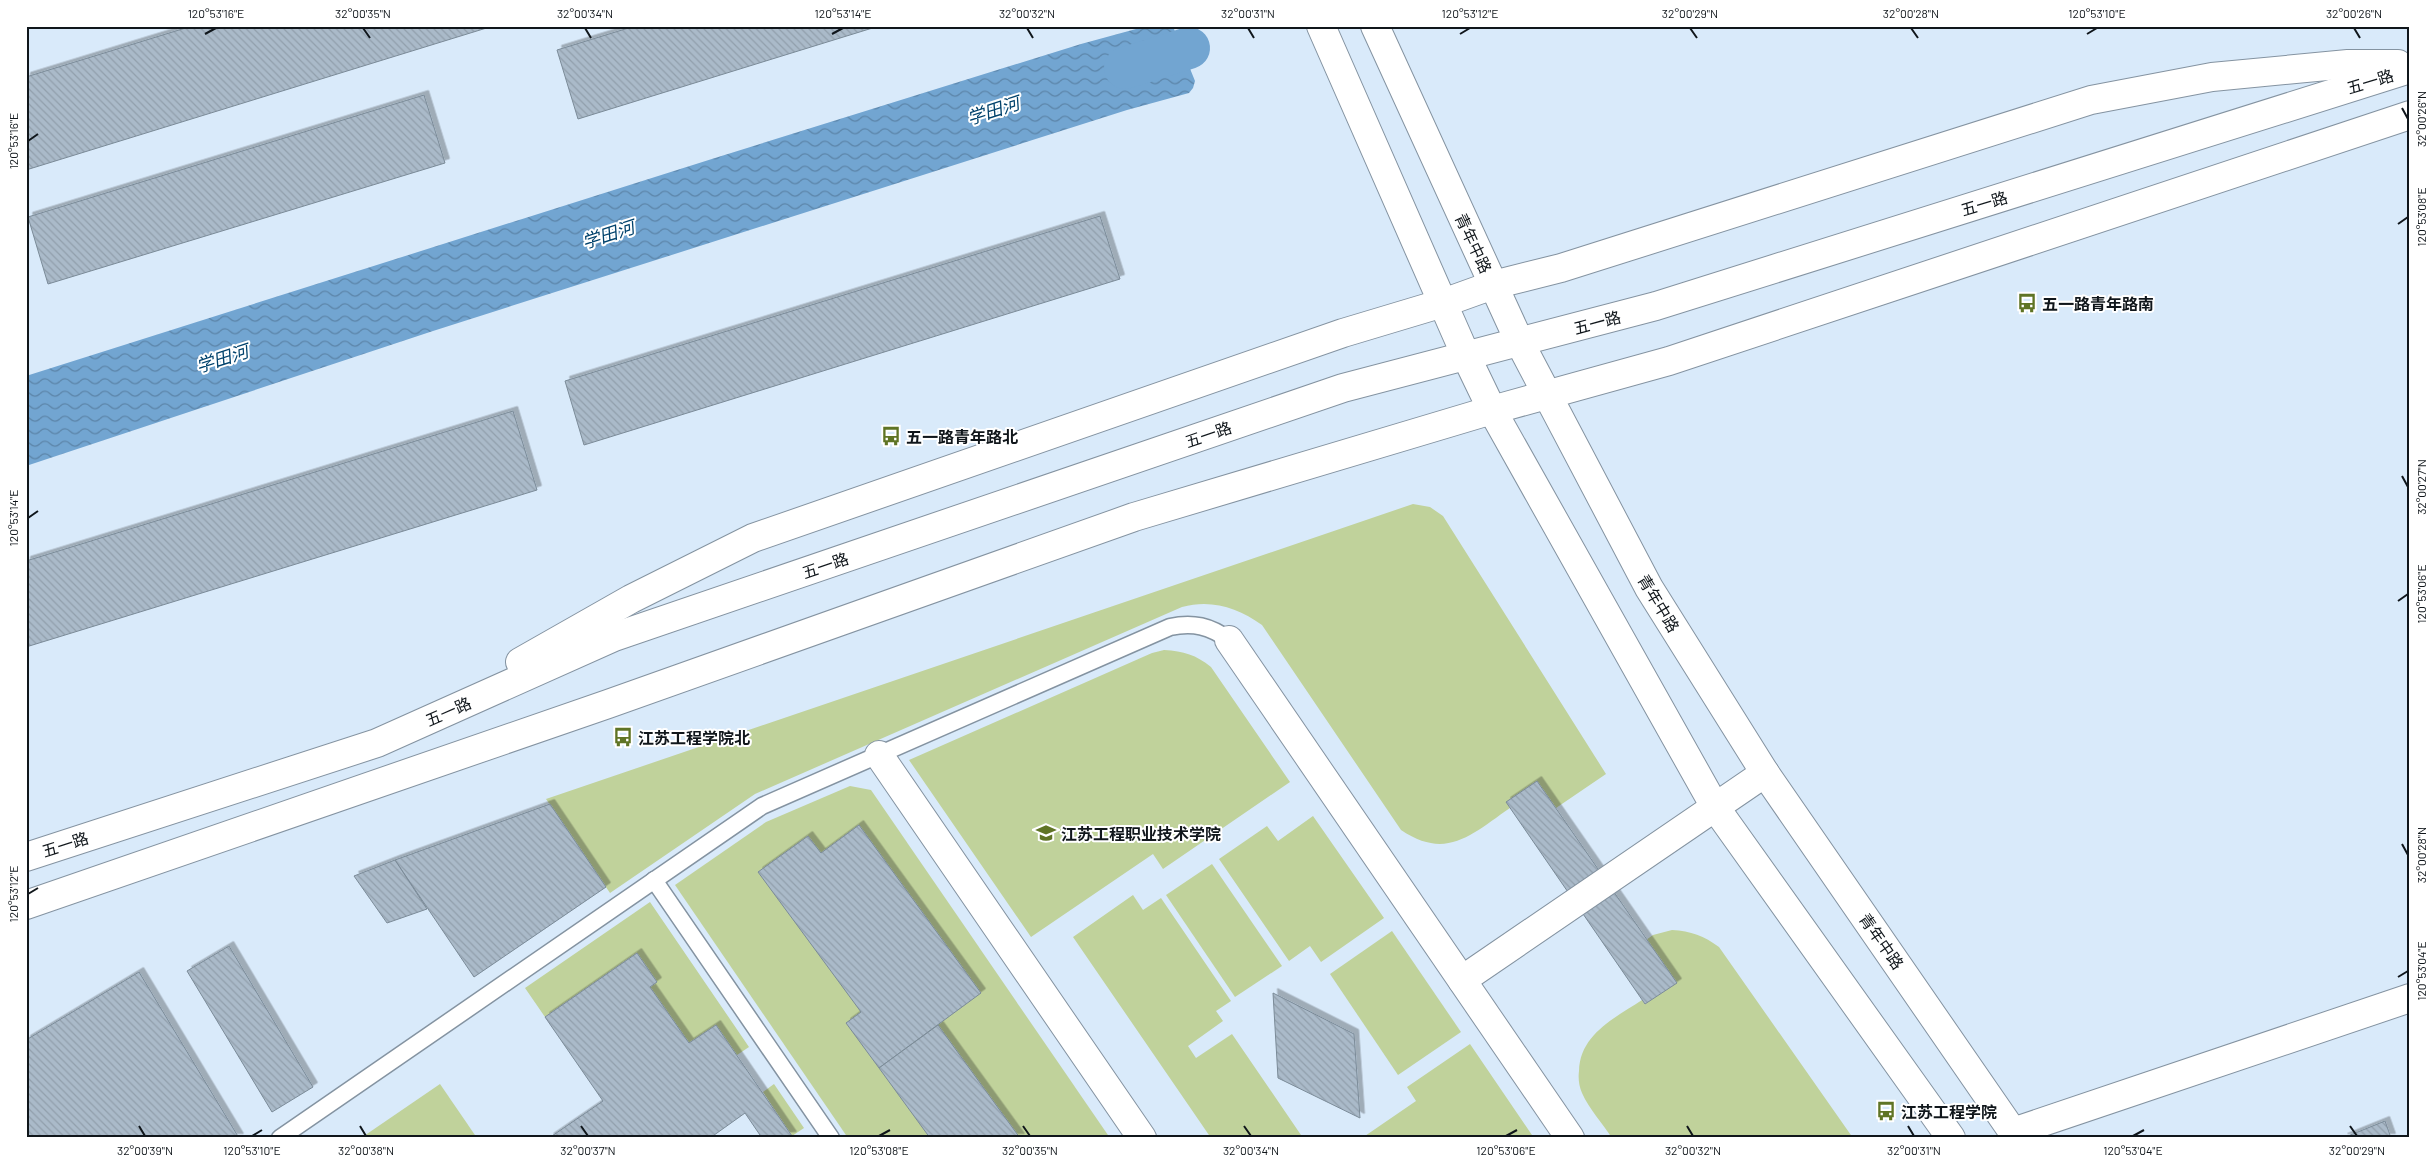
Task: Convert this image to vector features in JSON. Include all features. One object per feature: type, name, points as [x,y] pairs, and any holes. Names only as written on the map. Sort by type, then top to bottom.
[{"type":"main road","points":[[1321,26],[1466,356],[1492,410],[1715,806],[1950,1138]]},
{"type":"main road","name":"青年中路","points":[[1374,26],[1545,395],[1649,588],[1765,773],[2015,1135]]},
{"type":"main road","points":[[377,743],[631,599],[753,538],[1343,333],[1443,303],[1493,285],[1561,268],[2091,100],[2212,77],[2348,64],[2410,64]]},
{"type":"main road","name":"五一路","points":[[26,856],[377,743],[614,637],[1343,388],[1656,306],[2410,69]]},
{"type":"main road","points":[[26,905],[608,704],[1134,517],[1492,410],[1669,361],[2410,116]]},
{"type":"main road","points":[[1229,640],[1570,1138]]},
{"type":"main road","points":[[879,755],[1142,1138]]},
{"type":"main road","points":[[1462,980],[1765,773]]},
{"type":"main road","points":[[2015,1135],[2410,998]]},
{"type":"lane","points":[[280,1138],[762,806],[1170,627],[1199,625],[1216,631],[1229,640]]},
{"type":"lane","points":[[654,880],[831,1138]]},
{"type":"green space","points":[[1413,504],[1430,507],[1443,516],[1606,774],[1556,808],[1537,781],[1507,802],[1510,808],[1471,835],[1458,840],[1446,844],[1432,843],[1417,839],[1401,830],[1262,625],[1234,610],[1204,604],[1182,607],[755,794],[610,893],[546,799]]},
{"type":"green space","points":[[1164,650],[1189,654],[1211,667],[1290,782],[1163,869],[1153,854],[1031,937],[909,760],[1152,653]]},
{"type":"green space","points":[[850,786],[871,790],[1110,1138],[848,1138],[675,885],[766,822]]},
{"type":"green space","points":[[1313,816],[1384,918],[1321,962],[1310,946],[1289,961],[1219,859],[1267,826],[1278,841]]},
{"type":"green space","points":[[1212,864],[1282,966],[1235,997],[1166,895]]},
{"type":"green space","points":[[1133,895],[1143,910],[1161,898],[1231,1001],[1216,1011],[1223,1021],[1188,1046],[1196,1058],[1232,1034],[1301,1135],[1297,1138],[1211,1138],[1073,937]]},
{"type":"green space","points":[[650,902],[749,1047],[737,1055],[716,1025],[689,1043],[650,987],[657,982],[637,953],[545,1017],[525,988]]},
{"type":"green space","points":[[1672,930],[1697,935],[1719,947],[1853,1138],[1612,1138],[1592,1111],[1582,1093],[1579,1085],[1581,1058],[1585,1047],[1601,1028],[1642,1000],[1645,1004],[1676,983],[1646,940],[1653,935]]},
{"type":"green space","points":[[1392,931],[1461,1032],[1398,1075],[1330,974]]},
{"type":"green space","points":[[1470,1044],[1534,1138],[1362,1138],[1416,1101],[1407,1087]]},
{"type":"green space","points":[[440,1084],[477,1138],[361,1138]]},
{"type":"green space","points":[[774,1084],[804,1128],[792,1136],[763,1092]]},
{"type":"water","points":[[1147,26],[1171,26],[1174,29],[1195,81],[1189,93],[1127,110],[433,331],[26,466],[26,376],[715,158],[1081,44]]},
{"type":"building","points":[[192,26],[493,26],[26,170],[26,77]]},
{"type":"building","points":[[635,26],[879,26],[578,119],[557,50]]},
{"type":"building","points":[[424,95],[445,163],[48,284],[28,217]]},
{"type":"building","points":[[1100,216],[1120,279],[584,445],[565,381]]},
{"type":"building","points":[[513,411],[537,490],[26,647],[26,561]]},
{"type":"building","points":[[1537,781],[1677,983],[1645,1004],[1506,802]]},
{"type":"building","points":[[550,804],[606,887],[474,977],[395,860]]},
{"type":"building","points":[[859,825],[981,993],[879,1068],[846,1023],[861,1012],[758,872],[808,836],[821,853]]},
{"type":"building","points":[[395,860],[427,909],[387,923],[354,876]]},
{"type":"building","points":[[229,946],[313,1087],[272,1112],[187,971]]},
{"type":"building","points":[[637,953],[657,982],[650,987],[689,1043],[716,1025],[792,1136],[762,1138],[745,1113],[710,1138],[549,1138],[603,1101],[545,1017]]},
{"type":"building","points":[[139,972],[239,1138],[26,1138],[26,1040]]},
{"type":"building","points":[[1273,993],[1354,1034],[1360,1118],[1278,1078]]},
{"type":"building","points":[[938,1025],[1020,1138],[930,1138],[879,1068]]},
{"type":"building","points":[[2385,1121],[2391,1138],[2343,1138]]},
{"type":"waterway","name":"学田河","points":[[1125,68],[1189,48]]},
{"type":"place","name":"五一路青年路南","points":[[2027,303]]},
{"type":"place","name":"五一路青年路北","points":[[891,436]]},
{"type":"place","name":"江苏工程学院北","points":[[623,737]]},
{"type":"place","name":"江苏工程职业技术学院","points":[[1046,833]]},
{"type":"place","name":"江苏工程学院","points":[[1886,1111]]}]
